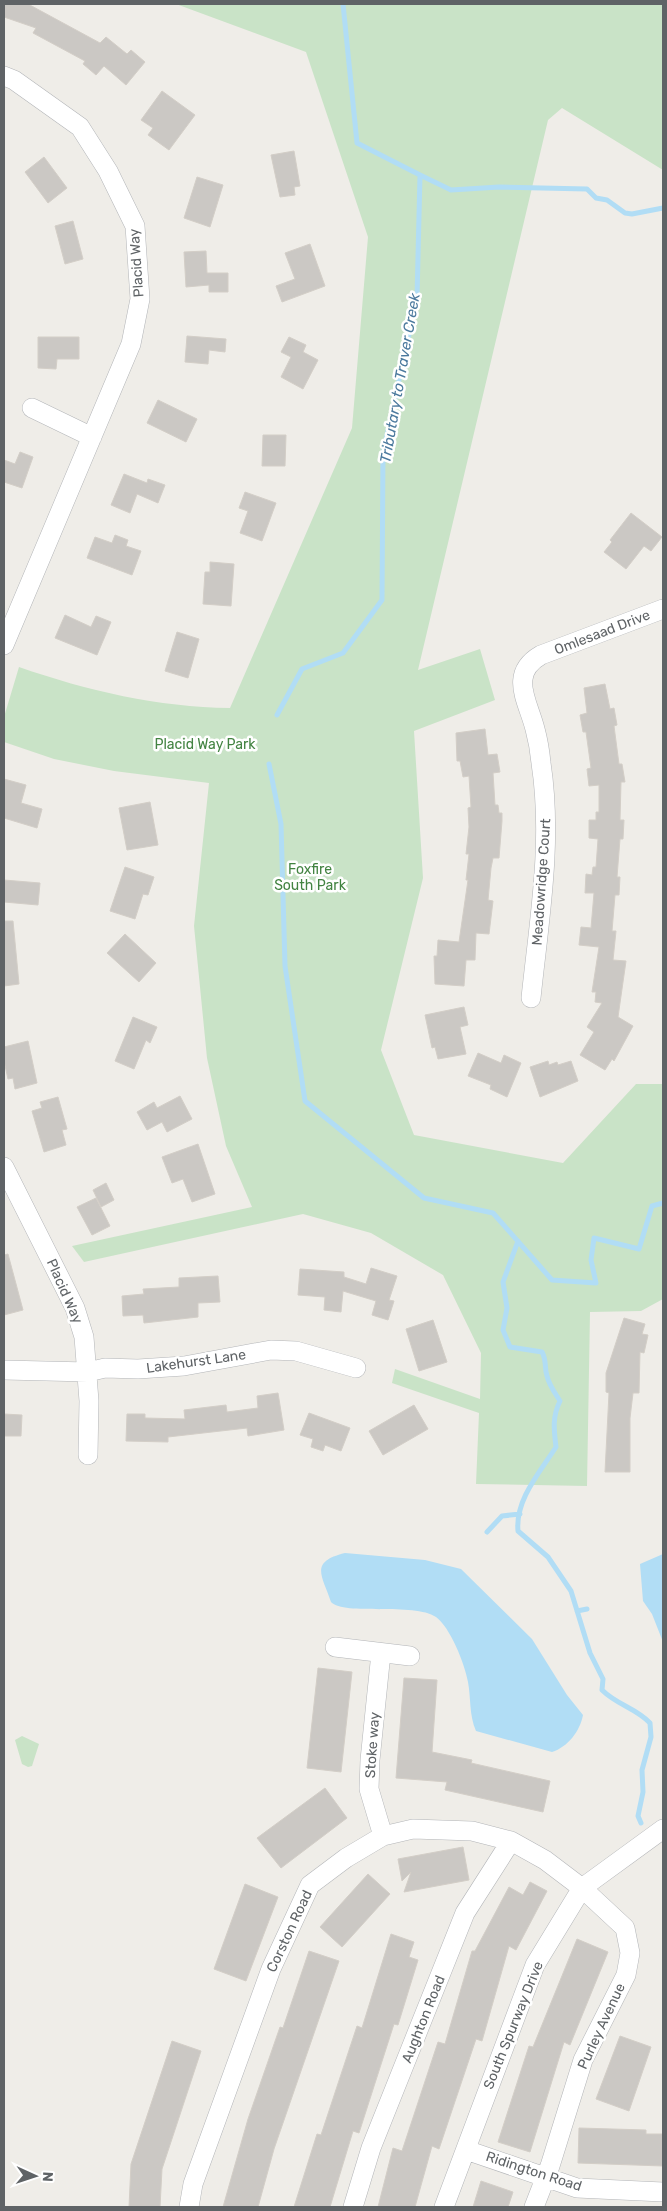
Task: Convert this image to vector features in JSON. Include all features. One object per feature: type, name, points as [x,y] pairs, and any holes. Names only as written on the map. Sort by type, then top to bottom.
[{"type":"street","name":"Placid Way","points":[[4,76],[14,80],[80,128],[108,171],[135,226],[140,299],[131,344],[4,645]]},
{"type":"street","points":[[32,408],[92,437]]},
{"type":"street","name":"Omlesaad Drive","points":[[541,655],[663,609]]},
{"type":"street","name":"Meadowridge Court","points":[[531,998],[546,825],[542,764],[522,681],[528,664],[541,655]]},
{"type":"street","name":"Placid Way","points":[[4,1168],[75,1308],[84,1337],[88,1372],[88,1455]]},
{"type":"street","name":"Lakehurst Lane","points":[[4,1370],[88,1372],[105,1368],[138,1369],[184,1366],[271,1350],[296,1352],[356,1368]]},
{"type":"street","points":[[334,1647],[410,1656]]},
{"type":"street","name":"Stoke way","points":[[381,1653],[370,1760],[369,1789],[383,1836]]},
{"type":"street","name":"Corston Road","points":[[189,2207],[193,2184],[271,1968],[310,1885],[346,1858],[383,1836],[413,1829],[433,1829],[472,1831],[511,1841],[545,1860],[582,1888]]},
{"type":"street","name":"South Spurway Drive","points":[[444,2207],[535,1965],[582,1888],[663,1829]]},
{"type":"street","name":"Aughton Road","points":[[353,2207],[371,2148],[465,1913],[511,1841]]},
{"type":"street","name":"Purley Avenue","points":[[534,2207],[546,2177],[583,2060],[626,1974],[630,1953],[625,1928],[582,1888]]},
{"type":"street","name":"Ridington Road","points":[[466,2150],[576,2188],[663,2192]]},
{"type":"green space","points":[[176,4],[663,4],[663,170],[562,108],[548,120],[418,670],[480,649],[495,700],[414,731],[423,878],[381,1050],[414,1135],[563,1163],[636,1084],[663,1084],[663,1299],[641,1311],[590,1312],[587,1486],[476,1484],[479,1413],[392,1383],[395,1369],[480,1399],[481,1353],[443,1275],[371,1233],[303,1214],[84,1262],[72,1246],[252,1207],[226,1146],[207,1058],[194,926],[209,783],[114,771],[54,759],[4,742],[4,717],[19,667],[45,676],[123,696],[176,705],[230,708],[352,428],[368,237],[306,52]]},
{"type":"green space","points":[[22,1736],[39,1744],[32,1766],[28,1767],[22,1764],[15,1740]]},
{"type":"water","points":[[345,1553],[425,1560],[461,1569],[532,1639],[567,1695],[583,1715],[579,1727],[572,1738],[558,1750],[552,1752],[476,1731],[472,1719],[468,1682],[464,1666],[451,1637],[436,1617],[412,1610],[350,1608],[338,1606],[331,1602],[322,1577],[322,1565],[326,1561]]},
{"type":"water","points":[[663,1554],[663,1642],[652,1614],[643,1601],[640,1564]]},
{"type":"building","points":[[4,4],[28,4],[100,43],[106,37],[127,54],[131,50],[145,62],[126,85],[104,66],[96,75],[83,64],[85,61],[33,33],[36,28],[4,17]]},
{"type":"building","points":[[162,91],[195,115],[169,150],[148,135],[153,128],[141,120]]},
{"type":"building","points":[[294,151],[300,186],[294,187],[295,195],[280,197],[271,155]]},
{"type":"building","points":[[44,157],[67,188],[48,203],[25,172]]},
{"type":"building","points":[[197,177],[223,185],[210,227],[184,218]]},
{"type":"building","points":[[73,221],[83,259],[65,264],[55,226]]},
{"type":"building","points":[[310,244],[325,286],[282,302],[276,286],[295,279],[285,253]]},
{"type":"building","points":[[206,251],[207,273],[228,273],[228,292],[209,292],[209,285],[186,287],[184,252]]},
{"type":"building","points":[[187,336],[226,339],[225,352],[209,350],[208,364],[185,362]]},
{"type":"building","points":[[38,337],[79,337],[79,359],[57,359],[56,369],[38,368]]},
{"type":"building","points":[[289,337],[306,345],[303,352],[318,360],[303,389],[281,377],[291,357],[281,352]]},
{"type":"building","points":[[158,400],[197,419],[186,442],[147,423]]},
{"type":"building","points":[[263,435],[286,435],[285,466],[262,466]]},
{"type":"building","points":[[20,452],[33,457],[22,488],[4,482],[4,460],[15,464]]},
{"type":"building","points":[[124,474],[147,483],[148,479],[165,485],[158,503],[137,494],[130,513],[111,505]]},
{"type":"building","points":[[245,492],[276,503],[262,541],[240,533],[248,511],[239,508]]},
{"type":"building","points":[[631,513],[662,537],[651,551],[644,546],[626,569],[604,552],[612,542],[610,540]]},
{"type":"building","points":[[115,535],[128,540],[126,546],[141,551],[132,575],[87,558],[95,537],[112,543]]},
{"type":"building","points":[[210,562],[234,564],[231,606],[203,604],[205,572],[210,572]]},
{"type":"building","points":[[65,615],[91,627],[96,616],[111,622],[97,655],[55,638]]},
{"type":"building","points":[[177,632],[199,639],[188,678],[165,671]]},
{"type":"building","points":[[605,684],[610,709],[614,708],[617,725],[614,726],[619,764],[622,764],[625,782],[621,782],[620,820],[624,820],[623,839],[620,839],[617,877],[620,877],[619,895],[615,895],[612,931],[616,931],[613,960],[626,961],[618,1017],[633,1026],[614,1061],[612,1059],[605,1070],[580,1055],[594,1032],[587,1027],[602,1003],[595,1002],[596,992],[592,992],[599,947],[579,945],[581,927],[591,928],[594,893],[585,893],[586,874],[592,875],[593,867],[596,867],[598,839],[589,838],[589,820],[596,820],[596,812],[599,812],[599,785],[589,786],[587,769],[591,768],[586,732],[583,732],[580,715],[587,713],[584,688]]},
{"type":"building","points":[[485,729],[488,755],[497,754],[500,772],[493,773],[495,805],[498,805],[499,813],[502,813],[499,858],[493,858],[491,868],[488,900],[493,901],[489,934],[476,933],[475,960],[466,960],[464,986],[435,984],[434,956],[437,956],[438,940],[459,942],[468,880],[466,880],[469,854],[466,854],[469,827],[468,808],[471,807],[469,776],[463,777],[460,761],[457,761],[456,733]]},
{"type":"building","points":[[4,779],[26,785],[21,803],[42,809],[37,828],[4,818]]},
{"type":"building","points":[[150,802],[158,845],[127,850],[119,808]]},
{"type":"building","points":[[125,867],[154,877],[148,895],[143,894],[135,919],[110,911]]},
{"type":"building","points":[[4,880],[40,883],[38,905],[4,902]]},
{"type":"building","points":[[4,921],[13,921],[19,984],[4,986]]},
{"type":"building","points":[[125,934],[156,963],[139,982],[107,953]]},
{"type":"building","points":[[464,1007],[468,1025],[460,1027],[466,1054],[438,1059],[435,1047],[432,1048],[425,1015]]},
{"type":"building","points":[[133,1017],[157,1027],[150,1043],[146,1040],[134,1069],[115,1061]]},
{"type":"building","points":[[28,1041],[37,1083],[15,1089],[13,1078],[8,1079],[4,1061],[4,1047]]},
{"type":"building","points":[[478,1053],[501,1063],[504,1055],[521,1063],[507,1097],[490,1089],[491,1085],[468,1076]]},
{"type":"building","points":[[548,1061],[549,1065],[557,1062],[558,1065],[571,1061],[578,1081],[540,1097],[530,1067]]},
{"type":"building","points":[[180,1096],[192,1119],[167,1132],[162,1122],[147,1130],[137,1112],[154,1102],[157,1108]]},
{"type":"building","points":[[58,1097],[67,1129],[62,1130],[66,1145],[44,1152],[32,1111],[42,1108],[40,1102]]},
{"type":"building","points":[[198,1144],[215,1194],[192,1202],[183,1179],[172,1183],[162,1157]]},
{"type":"building","points":[[106,1183],[114,1200],[101,1207],[93,1190]]},
{"type":"building","points":[[96,1198],[110,1226],[92,1235],[77,1207]]},
{"type":"building","points":[[8,1254],[23,1310],[4,1315],[4,1255]]},
{"type":"building","points":[[371,1268],[397,1276],[389,1300],[394,1301],[388,1320],[372,1315],[376,1301],[343,1291],[341,1312],[324,1310],[325,1297],[298,1295],[300,1269],[344,1272],[344,1277],[366,1284]]},
{"type":"building","points":[[218,1276],[220,1302],[198,1303],[198,1317],[144,1323],[143,1315],[123,1316],[122,1296],[144,1294],[143,1289],[179,1287],[179,1278]]},
{"type":"building","points":[[624,1318],[645,1324],[642,1334],[648,1335],[644,1353],[640,1352],[639,1393],[633,1393],[630,1418],[630,1472],[605,1472],[609,1393],[606,1392],[606,1373]]},
{"type":"building","points":[[433,1320],[447,1362],[419,1371],[406,1329]]},
{"type":"building","points":[[278,1393],[284,1430],[248,1436],[247,1428],[168,1437],[168,1442],[126,1441],[127,1414],[145,1414],[145,1418],[185,1419],[184,1410],[226,1405],[227,1412],[258,1408],[257,1396]]},
{"type":"building","points":[[414,1405],[428,1429],[383,1455],[369,1431]]},
{"type":"building","points":[[309,1413],[350,1428],[341,1451],[325,1445],[323,1451],[311,1447],[313,1439],[300,1435]]},
{"type":"building","points":[[4,1414],[22,1415],[21,1436],[4,1436]]},
{"type":"building","points":[[318,1668],[352,1672],[341,1772],[307,1768]]},
{"type":"building","points":[[404,1678],[437,1680],[432,1752],[472,1760],[471,1763],[550,1781],[543,1812],[445,1790],[447,1782],[396,1778]]},
{"type":"building","points":[[325,1788],[347,1818],[281,1868],[257,1838]]},
{"type":"building","points":[[463,1847],[469,1880],[404,1892],[411,1872],[402,1881],[398,1859]]},
{"type":"building","points":[[368,1874],[390,1894],[342,1947],[320,1927]]},
{"type":"building","points":[[530,1882],[547,1891],[516,1950],[509,1946],[482,2041],[476,2039],[439,2149],[432,2146],[415,2207],[378,2207],[393,2148],[402,2151],[438,2042],[445,2044],[472,1951],[475,1951],[509,1887],[523,1895]]},
{"type":"building","points":[[245,1884],[278,1897],[246,1981],[214,1969]]},
{"type":"building","points":[[391,1934],[414,1942],[409,1957],[418,1960],[398,2025],[394,2024],[359,2133],[353,2131],[330,2207],[294,2207],[317,2134],[321,2135],[357,2026],[362,2028]]},
{"type":"building","points":[[577,1939],[608,1952],[570,2045],[564,2042],[530,2152],[498,2142],[529,2046],[533,2047]]},
{"type":"building","points":[[309,1951],[339,1961],[274,2149],[258,2207],[223,2207],[248,2119],[280,2027],[283,2028]]},
{"type":"building","points":[[620,2036],[651,2047],[629,2111],[596,2099]]},
{"type":"building","points":[[172,2041],[201,2051],[162,2169],[160,2207],[129,2207],[131,2164]]},
{"type":"building","points":[[579,2128],[646,2130],[646,2134],[663,2134],[663,2166],[578,2163]]},
{"type":"building","points":[[481,2181],[513,2192],[508,2207],[473,2207]]},
{"type":"waterway","name":"Tributary to Traver Creek","points":[[277,715],[302,669],[343,653],[382,600],[383,453],[417,298],[420,175],[357,143],[343,4]]},
{"type":"waterway","points":[[420,175],[451,190],[499,187],[587,189],[596,198],[607,200],[625,213],[632,214],[663,208]]},
{"type":"waterway","name":"Tributary to Traver Creek","points":[[269,764],[281,824],[285,966],[305,1101],[424,1198],[493,1213],[552,1280],[596,1283],[591,1260],[594,1238],[639,1249],[652,1206],[663,1203]]},
{"type":"waterway","points":[[518,1241],[503,1282],[507,1308],[503,1330],[510,1347],[542,1352],[548,1379],[560,1401],[557,1407],[554,1429],[556,1447],[524,1497],[520,1508],[518,1531],[548,1557],[571,1591],[590,1653],[603,1679],[602,1690],[650,1723],[651,1737],[642,1770],[643,1792],[638,1816],[641,1823]]},
{"type":"waterway","points":[[487,1532],[502,1516],[520,1514]]},
{"type":"waterway","points":[[577,1611],[587,1609]]},
{"type":"park label","name":"Placid Way Park","points":[[205,744]]},
{"type":"park label","name":"Foxfire South Park","points":[[310,878]]}]
